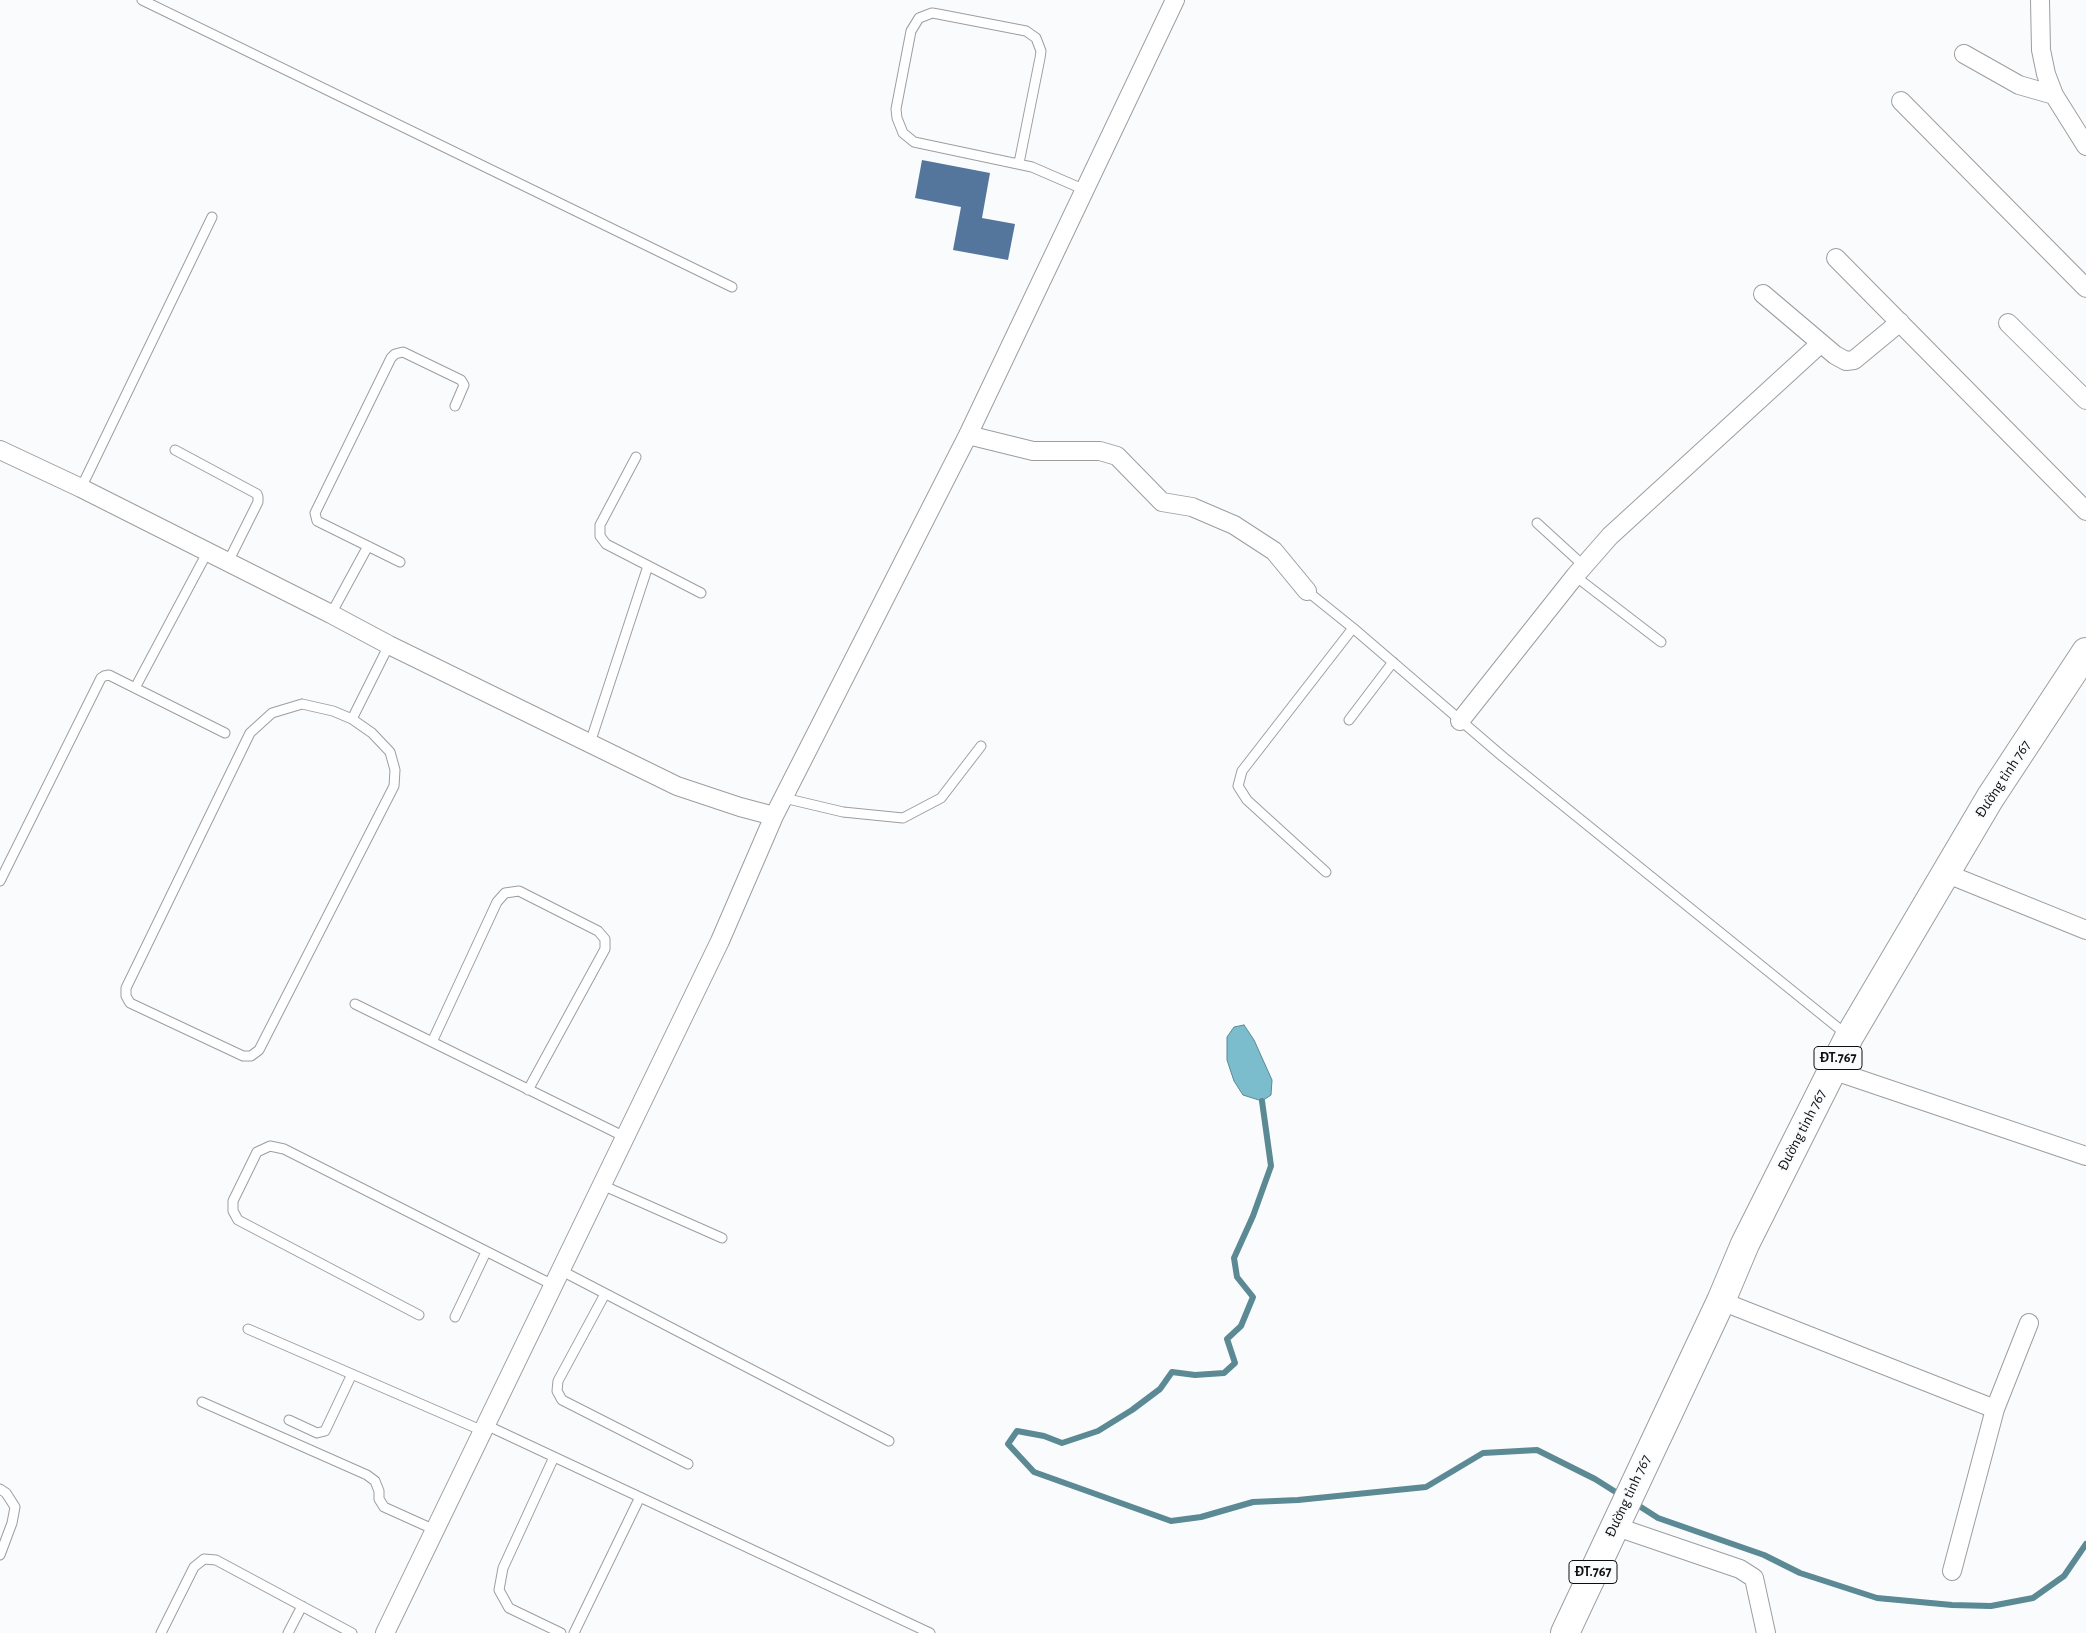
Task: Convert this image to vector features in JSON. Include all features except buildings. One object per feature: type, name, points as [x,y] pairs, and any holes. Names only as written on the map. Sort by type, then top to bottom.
[{"type":"main road","name":"Đường tỉnh 767","points":[[1565,1633],[1721,1301],[1745,1244],[1849,1037],[1990,798],[2086,652]]},
{"type":"street","points":[[385,1633],[720,941],[774,816],[968,435],[1175,0]]},
{"type":"street","points":[[2040,0],[2041,50],[2054,95],[2083,137]]},
{"type":"street","points":[[1964,54],[2019,85],[2054,95]]},
{"type":"street","points":[[1901,101],[2086,288]]},
{"type":"street","points":[[1836,258],[2086,511]]},
{"type":"street","points":[[1763,294],[1835,355],[1846,361],[1854,360],[1900,322]]},
{"type":"street","points":[[2008,323],[2086,400]]},
{"type":"street","points":[[1460,721],[1579,571],[1610,536],[1821,343]]},
{"type":"street","points":[[968,435],[1033,450],[1100,451],[1117,456],[1162,502],[1192,507],[1234,525],[1274,551],[1307,591]]},
{"type":"street","points":[[0,450],[81,488],[389,645],[677,786],[774,816]]},
{"type":"street","points":[[1945,873],[2086,930]]},
{"type":"street","points":[[1832,1070],[2086,1156]]},
{"type":"street","points":[[1721,1301],[1996,1409]]},
{"type":"street","points":[[1952,1571],[1996,1409],[2029,1323]]},
{"type":"street","points":[[1618,1518],[1740,1569],[1754,1578],[1766,1633]]},
{"type":"lane","points":[[142,0],[732,287]]},
{"type":"lane","points":[[1019,162],[1040,58],[1041,50],[1036,38],[1026,31],[938,14],[919,18],[911,31],[896,109],[899,127],[908,138],[914,142],[1019,162],[1047,172],[1085,190]]},
{"type":"lane","points":[[81,488],[212,217]]},
{"type":"lane","points":[[400,562],[317,521],[314,513],[391,358],[395,354],[403,352],[460,380],[464,385],[455,406]]},
{"type":"lane","points":[[175,450],[256,494],[258,498],[258,502],[228,562]]},
{"type":"lane","points":[[636,458],[600,525],[600,536],[606,544],[701,593]]},
{"type":"lane","points":[[1537,523],[1579,571],[1662,642]]},
{"type":"lane","points":[[330,614],[368,546]]},
{"type":"lane","points":[[135,688],[208,552]]},
{"type":"lane","points":[[590,743],[648,566]]},
{"type":"lane","points":[[1307,591],[1353,628],[1460,721],[1849,1037]]},
{"type":"lane","points":[[1326,872],[1247,800],[1238,786],[1242,771],[1353,628]]},
{"type":"lane","points":[[352,719],[389,645]]},
{"type":"lane","points":[[1349,720],[1392,662]]},
{"type":"lane","points":[[0,881],[102,678],[109,675],[225,732]]},
{"type":"lane","points":[[302,704],[333,711],[352,719],[372,733],[390,752],[395,770],[394,786],[258,1050],[251,1056],[243,1056],[130,1003],[126,996],[126,988],[250,733],[272,712],[302,704]]},
{"type":"lane","points":[[784,798],[843,812],[903,818],[941,798],[981,746]]},
{"type":"lane","points":[[432,1042],[497,902],[505,893],[519,891],[598,931],[605,939],[605,949],[528,1090]]},
{"type":"lane","points":[[355,1004],[625,1138]]},
{"type":"lane","points":[[419,1315],[238,1220],[233,1212],[233,1201],[257,1152],[270,1146],[284,1149],[486,1252],[605,1294],[890,1441]]},
{"type":"lane","points":[[602,1185],[722,1238]]},
{"type":"lane","points":[[455,1317],[486,1252]]},
{"type":"lane","points":[[605,1294],[558,1381],[557,1391],[562,1400],[688,1464]]},
{"type":"lane","points":[[248,1328],[352,1374],[554,1457],[930,1633]]},
{"type":"lane","points":[[289,1420],[316,1433],[325,1432],[352,1374]]},
{"type":"lane","points":[[202,1402],[367,1475],[376,1481],[379,1499],[384,1507],[435,1530]]},
{"type":"lane","points":[[554,1457],[503,1568],[499,1590],[509,1608],[561,1633]]},
{"type":"lane","points":[[0,1489],[6,1492],[15,1506],[12,1523],[0,1555]]},
{"type":"lane","points":[[574,1633],[640,1497]]},
{"type":"lane","points":[[161,1633],[194,1566],[204,1558],[216,1560],[352,1633]]},
{"type":"lane","points":[[288,1633],[302,1606]]},
{"type":"water","points":[[1244,1025],[1254,1040],[1272,1080],[1271,1095],[1262,1101],[1243,1095],[1234,1081],[1227,1060],[1227,1037],[1234,1027]]},
{"type":"waterway","points":[[1262,1101],[1271,1166],[1253,1216],[1234,1258],[1237,1277],[1253,1297],[1241,1326],[1227,1339],[1235,1363],[1224,1373],[1195,1375],[1172,1372],[1160,1389],[1132,1410],[1098,1431],[1062,1443],[1044,1436],[1017,1431],[1008,1444],[1034,1472],[1171,1521],[1201,1517],[1253,1502],[1298,1500],[1426,1487],[1483,1453],[1537,1450],[1595,1479],[1622,1496]]},
{"type":"waterway","points":[[1633,1502],[1658,1518],[1764,1555],[1800,1573],[1877,1598],[1952,1605],[1991,1606],[2033,1598],[2064,1576],[2086,1544]]}]
